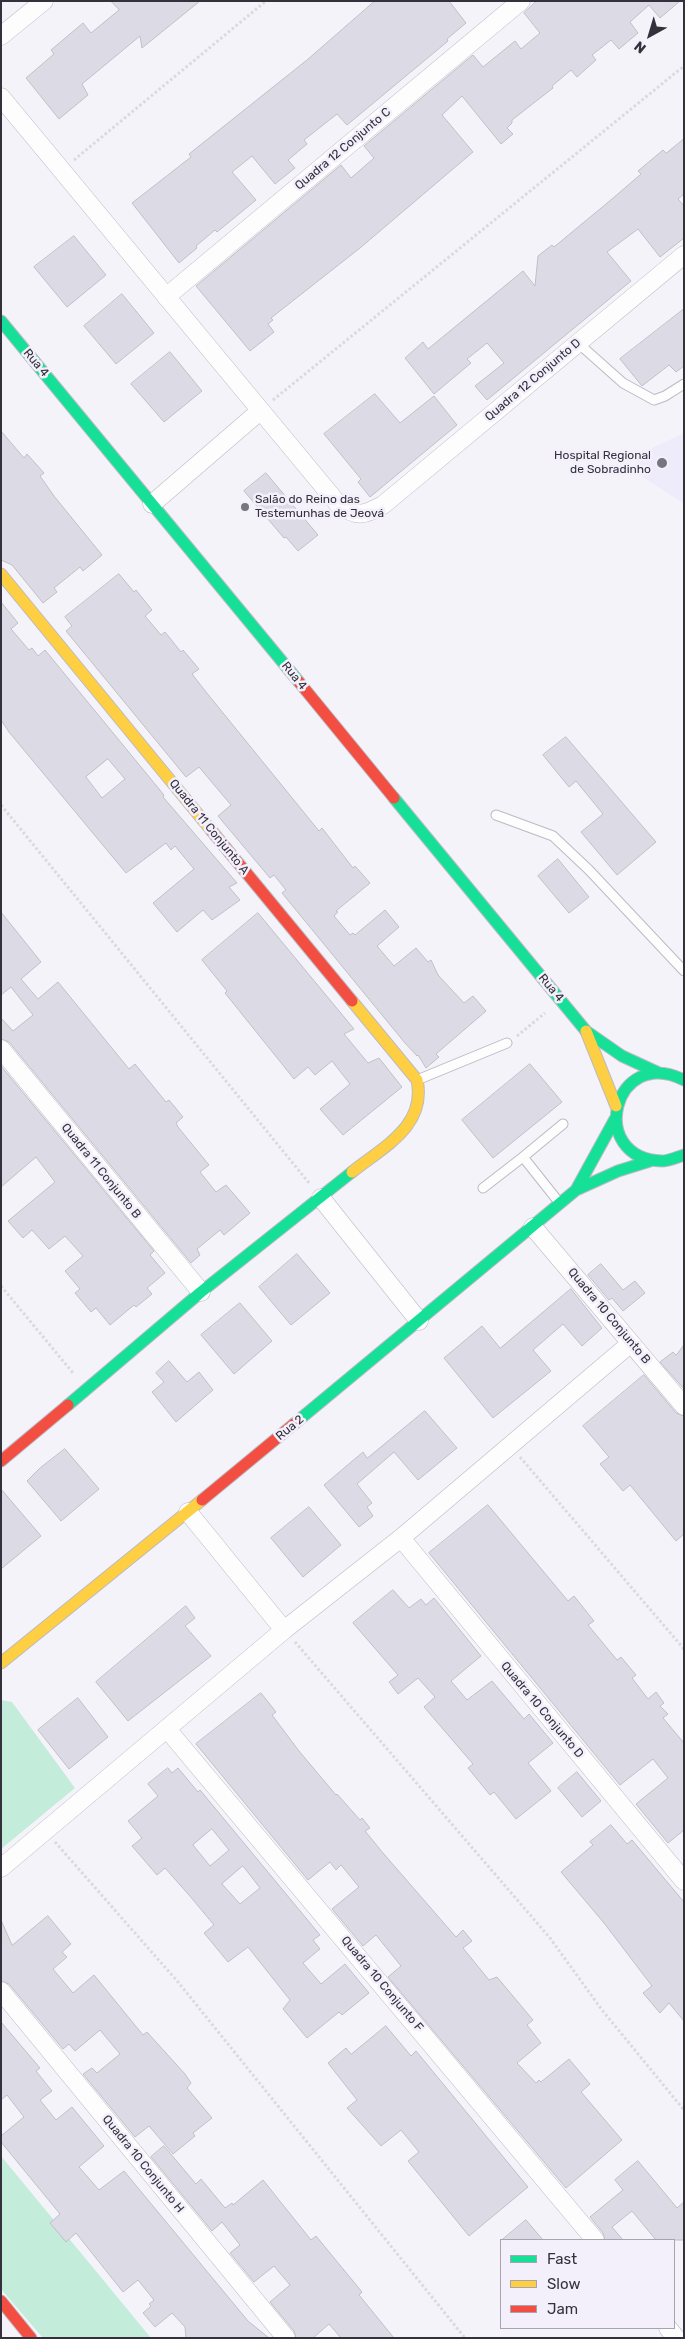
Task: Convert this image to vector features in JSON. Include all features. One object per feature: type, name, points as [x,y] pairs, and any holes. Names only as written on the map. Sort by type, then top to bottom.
[{"type":"street","points":[[1,36],[44,1]]},
{"type":"street","name":"Quadra 12 Conjunto C","points":[[166,297],[521,1]]},
{"type":"street","name":"Quadra 12 Conjunto D","points":[[1,97],[260,412],[340,506],[351,513],[360,515],[383,505],[684,255]]},
{"type":"street","name":"Rua 4","points":[[1,321],[586,1031]]},
{"type":"street","points":[[152,504],[260,412]]},
{"type":"street","name":"Quadra 11 Conjunto A","points":[[1,574],[417,1080]]},
{"type":"street","points":[[586,1031],[622,1056],[659,1073]]},
{"type":"street","points":[[586,1031],[616,1106]]},
{"type":"street","name":"Quadra 11 Conjunto B","points":[[1,1049],[201,1292]]},
{"type":"street","points":[[676,1172],[636,1156],[625,1146],[618,1133],[615,1119],[616,1106],[622,1092],[632,1082],[645,1075],[659,1073],[681,1076]]},
{"type":"street","points":[[1,1461],[201,1292],[399,1134],[413,1119],[418,1107],[420,1094],[417,1080]]},
{"type":"street","points":[[576,1190],[615,1119]]},
{"type":"street","points":[[576,1190],[618,1171],[655,1162],[673,1160],[684,1155]]},
{"type":"street","name":"Rua 2","points":[[1,1663],[188,1512],[576,1190]]},
{"type":"street","points":[[321,1198],[419,1321]]},
{"type":"street","name":"Quadra 10 Conjunto B","points":[[533,1227],[684,1406]]},
{"type":"street","points":[[1,1868],[284,1630],[401,1538],[631,1343]]},
{"type":"street","points":[[188,1512],[284,1630]]},
{"type":"street","name":"Quadra 10 Conjunto D","points":[[401,1538],[684,1881]]},
{"type":"street","name":"Quadra 10 Conjunto F","points":[[167,1729],[594,2239]]},
{"type":"street","name":"Quadra 10 Conjunto H","points":[[1,1991],[286,2338]]},
{"type":"street","points":[[1,2301],[31,2338]]},
{"type":"lane","points":[[578,343],[623,383],[654,400],[665,396],[684,384]]},
{"type":"lane","points":[[496,815],[553,836],[589,870],[684,971]]},
{"type":"lane","points":[[417,1080],[507,1043]]},
{"type":"lane","points":[[483,1188],[563,1124]]},
{"type":"lane","points":[[523,1157],[560,1203]]},
{"type":"path","points":[[62,170],[266,1]]},
{"type":"path","points":[[260,412],[684,66]]},
{"type":"path","points":[[1,805],[321,1198]]},
{"type":"path","points":[[507,1043],[561,1000]]},
{"type":"path","points":[[1,1286],[86,1389]]},
{"type":"path","points":[[510,1445],[684,1649]]},
{"type":"path","points":[[284,1630],[550,1938],[602,2010],[684,2110]]},
{"type":"path","points":[[44,1831],[178,1982],[465,2338]]},
{"type":"shaded area","name":"Hospital Regional de Sobradinho","points":[[684,433],[683,503],[638,474],[642,453]]},
{"type":"green space","points":[[1,1700],[12,1702],[75,1788],[1,1849]]},
{"type":"green space","points":[[1,2156],[151,2338],[43,2338],[1,2289]]},
{"type":"building","points":[[111,1],[200,1],[142,48],[140,36],[82,84],[88,95],[59,119],[26,78],[54,54],[51,50],[83,23],[91,33],[119,10]]},
{"type":"building","points":[[375,1],[449,1],[466,23],[447,39],[448,41],[347,125],[337,114],[304,140],[307,144],[288,160],[295,168],[275,184],[252,156],[232,172],[256,200],[217,232],[215,230],[179,263],[132,203],[191,157],[189,154],[307,60]]},
{"type":"building","points":[[537,1],[680,1],[660,18],[649,5],[630,22],[638,33],[619,49],[611,40],[592,55],[596,60],[577,77],[571,70],[552,86],[553,88],[512,120],[512,123],[507,128],[513,134],[501,144],[462,96],[442,115],[473,152],[360,248],[271,318],[273,320],[268,324],[274,332],[250,351],[196,286],[341,165],[351,178],[374,158],[364,146],[473,55],[483,67],[515,41],[521,49],[540,33],[524,13]]},
{"type":"building","points":[[684,139],[684,194],[678,199],[684,206],[684,238],[660,257],[638,229],[607,252],[631,281],[487,400],[475,386],[504,363],[487,343],[467,359],[471,363],[434,394],[405,358],[423,342],[428,349],[523,271],[535,286],[538,256],[552,245],[554,247],[612,199],[641,174],[638,171],[663,150],[666,153]]},
{"type":"building","points":[[74,236],[106,275],[67,307],[34,267]]},
{"type":"building","points":[[122,294],[154,333],[116,364],[84,326]]},
{"type":"building","points":[[684,309],[684,366],[676,372],[669,365],[642,386],[620,359]]},
{"type":"building","points":[[170,352],[202,391],[164,422],[131,384]]},
{"type":"building","points":[[375,394],[400,423],[434,396],[457,425],[370,497],[358,482],[361,479],[324,434]]},
{"type":"building","points":[[1,431],[24,458],[27,454],[44,473],[40,476],[54,496],[102,555],[83,571],[80,567],[54,588],[57,592],[43,603],[12,565],[1,560]]},
{"type":"building","points":[[266,473],[318,535],[298,551],[286,537],[284,538],[244,491]]},
{"type":"building","points":[[119,574],[134,592],[136,590],[152,610],[145,616],[161,635],[165,632],[181,652],[183,650],[199,669],[192,674],[206,692],[319,831],[322,828],[353,868],[355,866],[370,883],[336,911],[338,912],[334,916],[350,935],[353,933],[355,935],[385,910],[399,927],[377,946],[394,966],[416,948],[428,962],[431,960],[438,975],[464,1003],[473,996],[486,1011],[436,1054],[439,1057],[426,1068],[418,1055],[405,1043],[282,893],[286,890],[274,875],[270,878],[218,816],[231,805],[199,767],[186,777],[66,631],[72,626],[65,617]]},
{"type":"building","points":[[1,602],[18,623],[11,629],[29,650],[32,648],[38,656],[45,650],[164,795],[163,797],[237,883],[229,887],[240,900],[212,920],[203,910],[177,932],[153,903],[194,869],[175,846],[171,850],[166,843],[126,873],[1,720]],"holes":[[[108,759],[125,779],[102,798],[86,777]]]},
{"type":"building","points":[[566,737],[656,842],[617,875],[581,832],[603,814],[576,781],[569,787],[543,755]]},
{"type":"building","points":[[558,859],[589,897],[569,913],[538,876]]},
{"type":"building","points":[[1,912],[41,962],[21,979],[38,999],[58,982],[129,1069],[135,1064],[166,1102],[169,1100],[183,1117],[176,1123],[209,1165],[200,1172],[216,1192],[226,1185],[250,1213],[224,1235],[220,1230],[197,1249],[200,1255],[191,1263],[9,1042],[1,1039],[1,1018],[13,1031],[33,1015],[11,987],[1,995]]},
{"type":"building","points":[[258,913],[354,1029],[344,1034],[368,1063],[379,1058],[402,1087],[343,1135],[320,1109],[350,1084],[332,1061],[315,1075],[308,1067],[294,1079],[225,993],[227,991],[202,960]]},
{"type":"building","points":[[530,1064],[562,1102],[493,1158],[462,1120]]},
{"type":"building","points":[[1,1066],[154,1251],[150,1255],[165,1273],[147,1288],[152,1294],[136,1307],[134,1305],[110,1325],[96,1308],[91,1312],[75,1293],[80,1289],[65,1271],[83,1256],[65,1236],[49,1249],[32,1230],[23,1238],[8,1221],[55,1182],[36,1157],[1,1187]]},
{"type":"building","points":[[297,1254],[330,1293],[291,1325],[259,1287]]},
{"type":"building","points":[[601,1264],[623,1290],[635,1281],[645,1293],[623,1311],[612,1298],[609,1300],[588,1275]]},
{"type":"building","points":[[571,1289],[602,1328],[582,1346],[563,1324],[533,1350],[551,1371],[493,1418],[444,1358],[482,1326],[500,1348]]},
{"type":"building","points":[[240,1303],[272,1341],[234,1374],[201,1335]]},
{"type":"building","points":[[684,1345],[684,1389],[660,1362],[673,1352],[676,1355]]},
{"type":"building","points":[[169,1361],[187,1382],[199,1372],[213,1390],[176,1422],[152,1392],[164,1382],[156,1373]]},
{"type":"building","points":[[644,1375],[676,1413],[684,1416],[684,1534],[676,1541],[630,1485],[623,1491],[600,1464],[609,1457],[583,1426]]},
{"type":"building","points":[[425,1411],[457,1448],[418,1480],[394,1452],[357,1484],[372,1503],[367,1507],[373,1516],[359,1527],[324,1485],[363,1452],[367,1458]]},
{"type":"building","points":[[65,1449],[99,1489],[61,1521],[27,1481],[40,1468]]},
{"type":"building","points":[[1,1489],[41,1536],[1,1569]]},
{"type":"building","points":[[488,1505],[568,1601],[574,1596],[594,1621],[588,1625],[617,1660],[621,1657],[636,1675],[632,1678],[648,1699],[656,1692],[664,1703],[660,1706],[668,1714],[663,1718],[684,1743],[684,1830],[668,1843],[636,1804],[668,1778],[653,1759],[620,1785],[429,1553]]},
{"type":"building","points":[[309,1507],[341,1545],[303,1577],[271,1538]]},
{"type":"building","points":[[393,1590],[409,1608],[421,1599],[426,1605],[434,1598],[481,1656],[451,1681],[467,1700],[492,1681],[524,1719],[529,1714],[553,1743],[528,1763],[551,1791],[516,1819],[494,1792],[490,1795],[468,1768],[473,1764],[424,1707],[435,1697],[418,1678],[398,1694],[389,1682],[398,1675],[353,1623]]},
{"type":"building","points":[[186,1606],[195,1618],[185,1626],[211,1656],[128,1721],[96,1682]]},
{"type":"building","points":[[261,1693],[276,1712],[272,1715],[299,1751],[336,1795],[360,1820],[362,1818],[370,1828],[365,1831],[383,1853],[456,1937],[463,1930],[472,1941],[463,1948],[489,1980],[497,1977],[533,2020],[527,2025],[541,2043],[517,2063],[536,2083],[539,2080],[541,2082],[569,2059],[590,2084],[581,2092],[622,2140],[566,2188],[388,1977],[401,1966],[376,1935],[363,1946],[332,1909],[359,1887],[341,1865],[336,1870],[330,1862],[308,1880],[196,1744]]},
{"type":"building","points":[[78,1698],[108,1737],[69,1769],[38,1730]]},
{"type":"building","points":[[168,1768],[172,1773],[178,1768],[198,1792],[200,1790],[320,1935],[313,1940],[320,1949],[303,1963],[321,1984],[345,1964],[369,1993],[342,2015],[339,2012],[307,2038],[283,2009],[290,2000],[248,1947],[228,1962],[204,1933],[214,1925],[165,1868],[157,1875],[132,1846],[142,1838],[128,1821],[158,1796],[148,1784]],"holes":[[[212,1829],[229,1850],[210,1866],[193,1845]],[[243,1866],[260,1888],[240,1904],[222,1884]]]},
{"type":"building","points":[[577,1772],[601,1801],[582,1817],[558,1788]]},
{"type":"building","points":[[611,1825],[627,1844],[632,1840],[684,1902],[684,2021],[669,2003],[660,2013],[643,1993],[652,1986],[604,1923],[561,1872],[593,1845],[590,1842]]},
{"type":"building","points":[[48,1916],[71,1944],[62,1952],[67,1957],[53,1969],[73,1993],[94,1975],[143,2035],[147,2032],[185,2074],[191,2083],[187,2088],[212,2118],[193,2133],[195,2136],[173,2154],[149,2126],[135,2137],[83,2074],[92,2068],[97,2073],[120,2054],[100,2030],[75,2051],[69,2044],[63,2049],[9,1984],[1,1981],[1,1920],[12,1945]]},
{"type":"building","points":[[1,2022],[40,2068],[36,2071],[52,2091],[40,2100],[56,2120],[72,2107],[104,2146],[79,2167],[99,2190],[124,2171],[248,2321],[269,2338],[186,2338],[185,2327],[172,2313],[155,2327],[143,2313],[151,2306],[149,2304],[154,2300],[138,2280],[123,2292],[76,2233],[66,2242],[50,2223],[60,2214],[1,2142],[1,2136],[24,2117],[7,2095],[1,2100]]},
{"type":"building","points":[[386,2026],[411,2056],[416,2051],[528,2187],[469,2236],[408,2161],[419,2152],[401,2130],[381,2146],[347,2108],[357,2100],[328,2063],[346,2048],[351,2054]]},
{"type":"building","points":[[164,2146],[196,2184],[201,2179],[225,2208],[232,2203],[233,2205],[263,2180],[311,2240],[316,2236],[362,2292],[359,2295],[394,2338],[341,2338],[329,2324],[313,2338],[296,2338],[294,2331],[270,2302],[290,2285],[274,2266],[254,2282],[230,2253],[240,2245],[222,2222],[212,2231],[151,2157]]},
{"type":"building","points":[[638,2161],[677,2208],[684,2202],[684,2240],[655,2239],[632,2211],[612,2227],[622,2239],[605,2239],[603,2233],[590,2217],[623,2190],[615,2180]]},
{"type":"building","points":[[526,2220],[542,2239],[503,2239]]},
{"type":"traffic: fast","points":[[1,321],[299,682]]},
{"type":"traffic: fast","points":[[394,798],[586,1031],[622,1056],[659,1073]]},
{"type":"traffic: fast","points":[[684,1080],[660,1073],[640,1077],[626,1089],[618,1106],[617,1125],[623,1142],[638,1155],[662,1161],[684,1155]]},
{"type":"traffic: fast","points":[[576,1190],[615,1119]]},
{"type":"traffic: fast","points":[[294,1424],[576,1190],[618,1171],[650,1161]]},
{"type":"traffic: fast","points":[[68,1405],[201,1292],[352,1172]]},
{"type":"traffic: slow","points":[[1,574],[211,830]]},
{"type":"traffic: slow","points":[[352,1001],[417,1080],[418,1096],[415,1110],[409,1123],[400,1134],[352,1172]]},
{"type":"traffic: slow","points":[[586,1031],[616,1106]]},
{"type":"traffic: slow","points":[[1,1663],[202,1500]]},
{"type":"traffic: jam","points":[[299,682],[394,798]]},
{"type":"traffic: jam","points":[[211,830],[352,1001]]},
{"type":"traffic: jam","points":[[1,1461],[68,1405]]},
{"type":"traffic: jam","points":[[202,1500],[294,1424]]},
{"type":"traffic: jam","points":[[1,2301],[31,2338]]},
{"type":"place","name":"Hospital Regional de Sobradinho","points":[[662,463]]},
{"type":"place","name":"Salão do Reino das Testemunhas de Jeová","points":[[245,507]]}]
